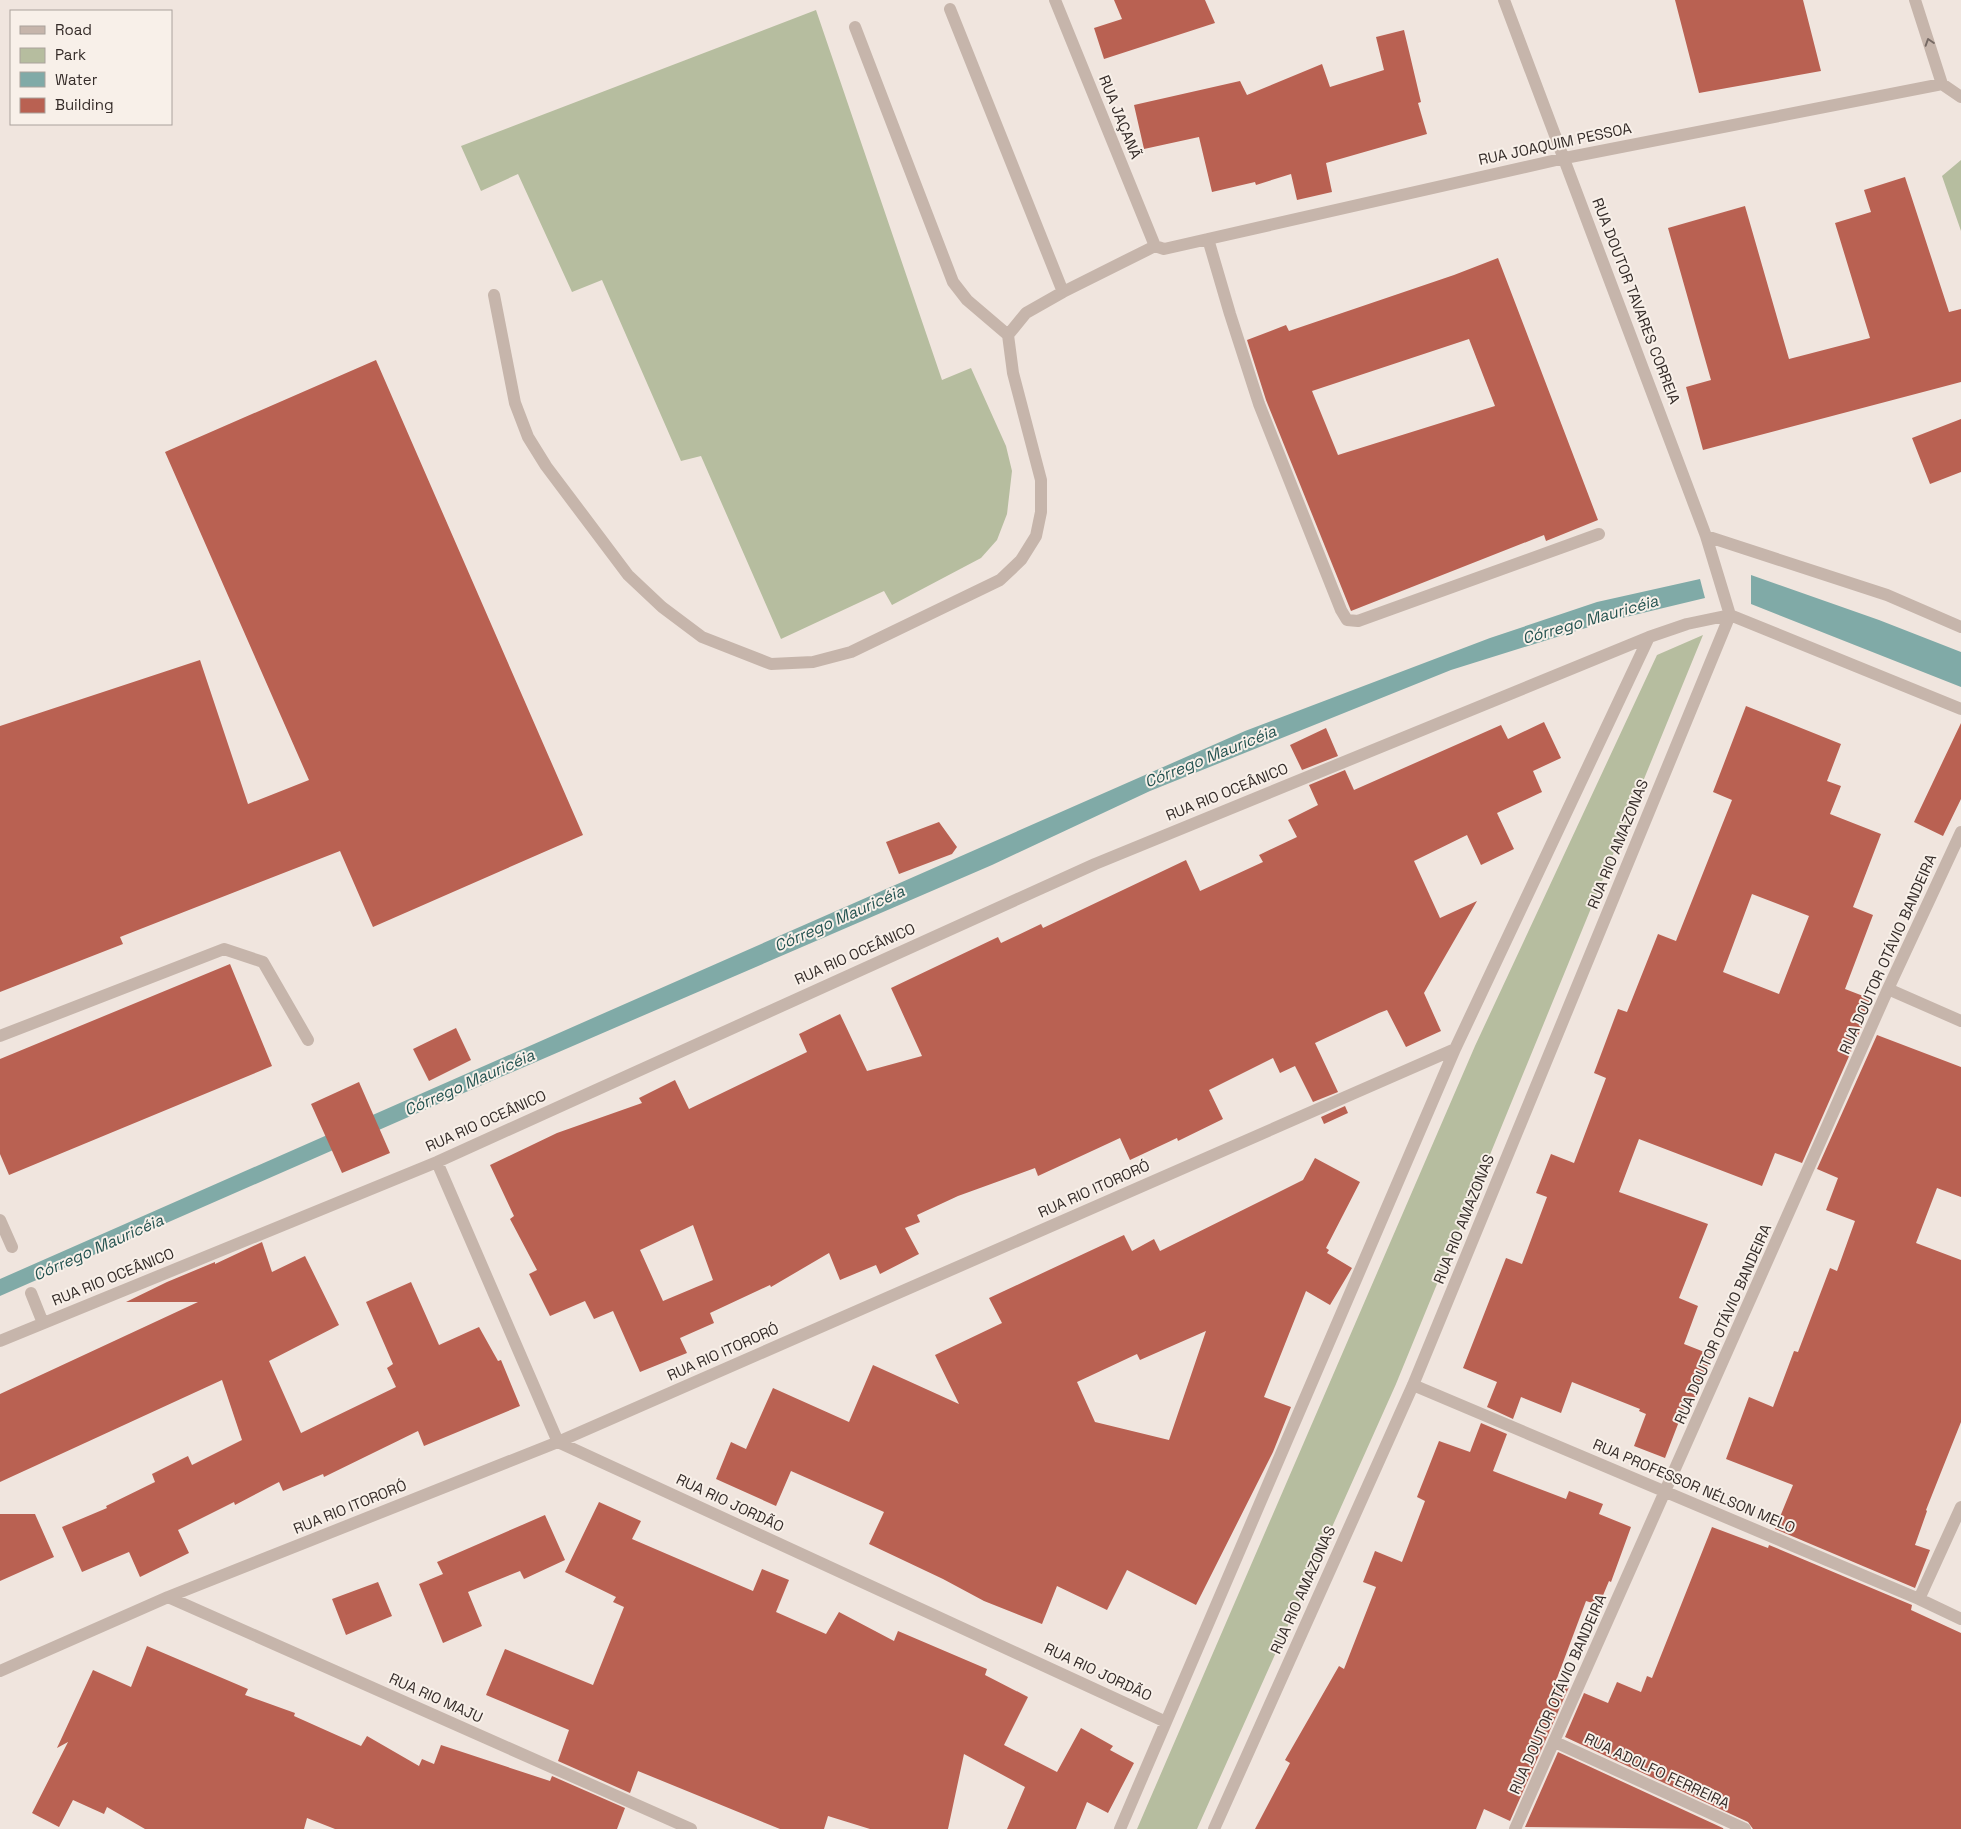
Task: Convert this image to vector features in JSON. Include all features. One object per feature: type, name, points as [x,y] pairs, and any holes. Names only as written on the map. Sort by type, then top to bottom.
[{"type":"street","name":"RUA JAÇANÃ","points":[[1056,0],[1155,246]]},
{"type":"street","name":"RUA DOUTOR TAVARES CORREIA","points":[[1504,0],[1706,536],[1730,615]]},
{"type":"street","points":[[1915,0],[1942,84],[1961,97]]},
{"type":"street","points":[[950,9],[1063,292]]},
{"type":"street","points":[[494,295],[515,403],[528,436],[546,466],[622,568],[662,607],[702,637],[771,664],[813,662],[851,652],[1000,580],[1021,560],[1036,536],[1041,512],[1041,480],[1013,372],[1008,335],[967,300],[953,282],[855,27]]},
{"type":"street","name":"RUA JOAQUIM PESSOA","points":[[1155,246],[1164,249],[1565,158],[1942,84]]},
{"type":"street","points":[[1208,239],[1259,404],[1347,620],[1358,621],[1599,534]]},
{"type":"street","points":[[1008,335],[1026,313],[1063,292],[1155,246]]},
{"type":"street","points":[[1706,536],[1887,595],[1961,627]]},
{"type":"street","points":[[1730,615],[1961,709]]},
{"type":"street","name":"RUA RIO OCEÂNICO","points":[[0,1341],[437,1162],[1095,864],[1649,637],[1687,624],[1730,615]]},
{"type":"street","name":"RUA RIO AMAZONAS","points":[[1214,1829],[1413,1385],[1730,615]]},
{"type":"street","points":[[1120,1829],[1455,1049],[1649,637]]},
{"type":"street","name":"RUA DOUTOR OTÁVIO BANDEIRA","points":[[1515,1829],[1888,989],[1961,832]]},
{"type":"street","points":[[0,1036],[224,950],[263,962],[308,1040]]},
{"type":"street","points":[[1888,989],[1961,1022]]},
{"type":"street","name":"RUA RIO ITORORÓ","points":[[0,1672],[168,1597],[558,1442],[1455,1049]]},
{"type":"street","points":[[437,1162],[558,1442]]},
{"type":"street","points":[[0,1220],[12,1246]]},
{"type":"street","points":[[31,1293],[43,1323]]},
{"type":"street","name":"RUA PROFESSOR NÉLSON MELO","points":[[1413,1385],[1919,1598],[1961,1619]]},
{"type":"street","name":"RUA RIO JORDÃO","points":[[558,1442],[1166,1722]]},
{"type":"street","points":[[1919,1598],[1961,1507]]},
{"type":"street","name":"RUA RIO MAJU","points":[[168,1597],[691,1829]]},
{"type":"street","name":"RUA ADOLFO FERREIRA","points":[[1555,1742],[1745,1829]]},
{"type":"green space","points":[[816,10],[942,380],[971,368],[1006,446],[1012,471],[1007,514],[997,540],[981,558],[892,605],[884,591],[781,639],[701,456],[681,461],[602,280],[572,292],[518,174],[481,191],[461,146]]},
{"type":"green space","points":[[1961,160],[1961,231],[1942,176]]},
{"type":"green space","points":[[1703,635],[1396,1384],[1197,1829],[1137,1829],[1475,1046],[1657,655]]},
{"type":"water","points":[[1751,575],[1879,620],[1961,652],[1961,687],[1751,604]]},
{"type":"water","name":"Córrego Mauricéia","points":[[1700,579],[1705,598],[1605,622],[1451,670],[1150,791],[992,865],[0,1296],[0,1279],[1245,731],[1490,638],[1597,602]]},
{"type":"building","points":[[1114,0],[1205,0],[1215,23],[1104,59],[1094,28],[1122,19]]},
{"type":"building","points":[[1675,0],[1803,0],[1821,71],[1699,93]]},
{"type":"building","points":[[1404,30],[1421,102],[1418,103],[1427,134],[1326,163],[1332,192],[1297,200],[1291,174],[1256,185],[1255,182],[1212,192],[1199,137],[1144,149],[1134,105],[1240,81],[1247,95],[1322,64],[1330,87],[1384,70],[1376,37]]},
{"type":"building","points":[[1905,177],[1949,312],[1961,309],[1961,382],[1703,450],[1686,387],[1711,380],[1668,228],[1745,206],[1789,359],[1870,338],[1835,223],[1871,212],[1864,190]]},
{"type":"building","points":[[1498,258],[1598,520],[1546,541],[1544,535],[1351,611],[1266,400],[1247,340],[1286,325],[1289,331],[1454,275]],"holes":[[[1469,339],[1495,406],[1338,455],[1312,391]]]},
{"type":"building","points":[[376,360],[583,835],[373,927],[340,851],[120,937],[123,944],[0,992],[0,726],[200,660],[248,804],[309,780],[165,452]]},
{"type":"building","points":[[1961,419],[1961,472],[1930,484],[1912,438]]},
{"type":"building","points":[[1746,706],[1841,744],[1827,781],[1841,786],[1830,814],[1881,834],[1853,907],[1873,915],[1845,989],[1871,999],[1861,1029],[1802,1163],[1775,1153],[1762,1186],[1639,1139],[1619,1192],[1708,1224],[1679,1298],[1698,1306],[1684,1344],[1712,1355],[1694,1400],[1688,1398],[1665,1458],[1634,1446],[1646,1414],[1639,1411],[1640,1409],[1572,1382],[1561,1413],[1521,1397],[1513,1419],[1487,1407],[1497,1382],[1463,1368],[1506,1258],[1522,1264],[1547,1197],[1536,1193],[1551,1154],[1574,1163],[1606,1078],[1594,1073],[1618,1009],[1627,1012],[1658,934],[1676,941],[1732,800],[1713,792]],"holes":[[[1752,894],[1809,916],[1779,994],[1723,972]]]},
{"type":"building","points":[[1544,722],[1561,758],[1533,771],[1542,792],[1497,813],[1514,849],[1481,865],[1467,835],[1414,861],[1440,918],[1477,901],[1424,993],[1441,1031],[1406,1047],[1387,1010],[1315,1043],[1338,1092],[1313,1102],[1295,1066],[1280,1073],[1273,1058],[1209,1090],[1223,1119],[1178,1141],[1177,1138],[1130,1160],[1120,1138],[1038,1176],[1035,1168],[958,1196],[917,1215],[920,1222],[905,1228],[919,1254],[880,1274],[876,1265],[840,1280],[829,1253],[771,1287],[770,1285],[710,1313],[714,1323],[680,1338],[687,1353],[640,1372],[613,1311],[594,1319],[585,1301],[550,1316],[529,1274],[537,1270],[510,1219],[514,1216],[490,1165],[557,1133],[642,1103],[639,1098],[675,1080],[689,1109],[807,1052],[799,1034],[840,1014],[867,1071],[922,1056],[891,988],[998,937],[1001,943],[1041,924],[1043,928],[1186,860],[1200,891],[1263,862],[1259,855],[1297,837],[1288,820],[1318,805],[1309,785],[1345,770],[1354,790],[1501,725],[1508,739]],"holes":[[[693,1225],[713,1280],[663,1301],[640,1250]]]},
{"type":"building","points":[[1961,723],[1961,799],[1943,836],[1914,822]]},
{"type":"building","points":[[1326,728],[1338,756],[1302,770],[1290,745]]},
{"type":"building","points":[[939,822],[957,847],[952,854],[899,874],[886,842]]},
{"type":"building","points":[[230,964],[272,1066],[9,1175],[0,1154],[0,1059]]},
{"type":"building","points":[[456,1028],[471,1060],[429,1081],[413,1049]]},
{"type":"building","points":[[1877,1035],[1961,1067],[1961,1197],[1937,1188],[1916,1243],[1961,1260],[1961,1422],[1926,1510],[1915,1545],[1930,1550],[1915,1588],[1775,1529],[1793,1485],[1726,1459],[1749,1397],[1773,1407],[1794,1351],[1798,1352],[1830,1268],[1837,1271],[1855,1221],[1826,1210],[1838,1178],[1817,1169]]},
{"type":"building","points":[[359,1082],[390,1153],[342,1173],[311,1104]]},
{"type":"building","points":[[1345,1106],[1348,1113],[1324,1124],[1321,1117]]},
{"type":"building","points":[[1315,1158],[1360,1182],[1326,1248],[1329,1250],[1327,1253],[1352,1268],[1330,1305],[1306,1291],[1264,1397],[1291,1407],[1273,1452],[1196,1605],[1127,1570],[1107,1610],[1057,1586],[1042,1624],[984,1601],[943,1579],[869,1544],[884,1512],[791,1471],[776,1506],[716,1479],[731,1442],[746,1449],[773,1388],[849,1422],[873,1365],[959,1404],[935,1355],[1002,1323],[989,1298],[1124,1235],[1132,1251],[1154,1239],[1160,1251],[1303,1180]],"holes":[[[1206,1331],[1169,1440],[1095,1422],[1077,1382],[1137,1354],[1140,1360]]]},
{"type":"building","points":[[262,1242],[272,1272],[305,1256],[339,1325],[269,1361],[301,1433],[396,1387],[387,1368],[393,1364],[366,1302],[411,1282],[439,1345],[479,1327],[498,1361],[501,1360],[520,1406],[424,1446],[418,1431],[324,1477],[323,1474],[283,1491],[279,1482],[235,1505],[234,1502],[178,1530],[189,1553],[140,1577],[129,1552],[82,1572],[62,1527],[107,1508],[106,1506],[155,1482],[152,1474],[188,1456],[192,1465],[242,1440],[222,1380],[0,1482],[0,1394],[198,1302],[126,1302],[167,1282],[215,1262],[215,1264]]},
{"type":"building","points":[[1481,1423],[1507,1434],[1493,1471],[1566,1499],[1569,1491],[1603,1504],[1599,1514],[1631,1527],[1611,1582],[1609,1581],[1599,1605],[1586,1601],[1556,1681],[1569,1687],[1510,1821],[1484,1809],[1476,1829],[1255,1829],[1290,1763],[1285,1760],[1339,1666],[1344,1669],[1376,1587],[1363,1582],[1375,1551],[1402,1562],[1425,1501],[1417,1497],[1439,1441],[1470,1452]]},
{"type":"building","points":[[599,1502],[641,1521],[632,1539],[753,1591],[762,1569],[789,1580],[776,1612],[826,1634],[839,1612],[894,1641],[898,1631],[987,1669],[985,1675],[1028,1697],[1004,1745],[1057,1772],[1081,1728],[1113,1746],[1110,1750],[1134,1763],[1108,1813],[1087,1802],[1076,1829],[1007,1829],[1025,1787],[964,1754],[948,1829],[870,1829],[828,1816],[824,1829],[780,1829],[638,1771],[630,1793],[558,1761],[569,1730],[486,1695],[505,1649],[593,1685],[624,1607],[613,1602],[616,1597],[565,1572]]},
{"type":"building","points":[[0,1514],[35,1514],[54,1557],[0,1581]]},
{"type":"building","points":[[545,1515],[565,1560],[524,1579],[520,1571],[468,1592],[482,1626],[443,1643],[419,1584],[443,1574],[437,1562]]},
{"type":"building","points":[[1712,1527],[1768,1548],[1769,1545],[1912,1605],[1911,1610],[1961,1633],[1961,1829],[1753,1829],[1748,1822],[1565,1737],[1584,1693],[1608,1703],[1617,1682],[1641,1692],[1647,1676],[1652,1678]]},
{"type":"building","points":[[378,1582],[392,1616],[346,1635],[332,1599]]},
{"type":"building","points":[[147,1646],[248,1689],[245,1695],[295,1713],[294,1716],[361,1746],[367,1736],[419,1766],[422,1759],[434,1764],[441,1745],[550,1781],[552,1776],[625,1808],[617,1829],[335,1829],[307,1818],[304,1829],[145,1829],[107,1807],[104,1814],[73,1800],[59,1827],[32,1813],[68,1742],[57,1748],[93,1670],[131,1687]]},
{"type":"building","points":[[1558,1752],[1725,1829],[1525,1827]]}]
